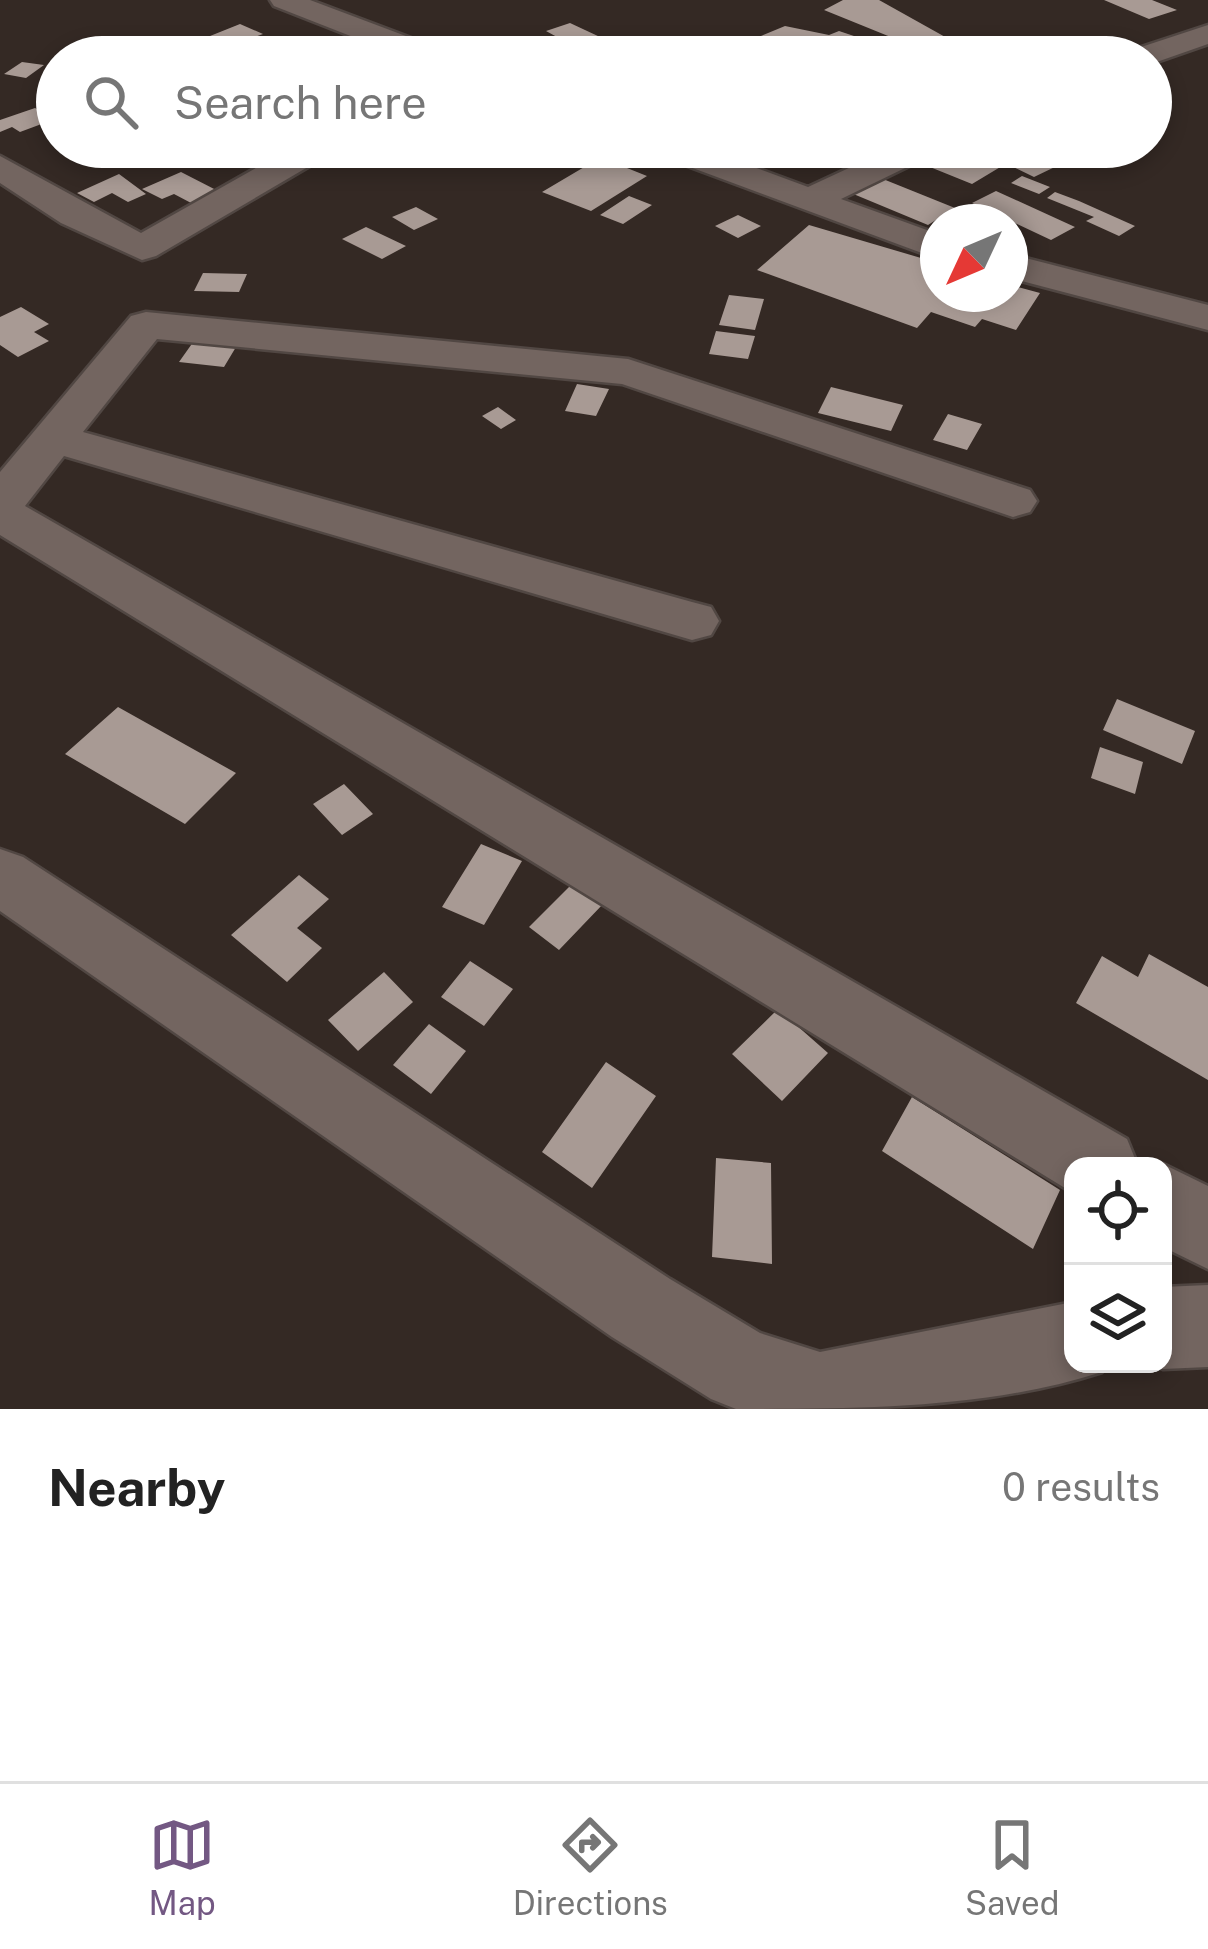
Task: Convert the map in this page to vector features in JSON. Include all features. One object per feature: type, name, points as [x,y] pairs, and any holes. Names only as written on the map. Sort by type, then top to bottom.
[{"type":"street","points":[[307,3],[383,36]]},
{"type":"street","points":[[1172,47],[1208,34]]},
{"type":"street","points":[[0,167],[74,215],[142,248],[281,168]]},
{"type":"street","points":[[721,168],[920,241]]},
{"type":"street","points":[[807,201],[877,168]]},
{"type":"street","points":[[1028,271],[1208,317]]},
{"type":"street","points":[[0,504],[146,325],[628,372],[1013,501]]},
{"type":"street","points":[[53,438],[692,621]]},
{"type":"street","points":[[0,513],[1085,1157]]},
{"type":"street","points":[[0,876],[641,1308],[741,1369],[820,1394],[1064,1344]]},
{"type":"street","points":[[1172,1208],[1208,1230]]},
{"type":"street","points":[[1172,1328],[1208,1326]]},
{"type":"building","points":[[843,0],[879,0],[943,36],[888,36],[824,10]]},
{"type":"building","points":[[1104,0],[1152,0],[1177,10],[1149,19]]},
{"type":"building","points":[[570,23],[598,36],[555,36],[546,31]]},
{"type":"building","points":[[240,24],[263,34],[258,36],[210,36]]},
{"type":"building","points":[[785,26],[854,36],[761,36]]},
{"type":"building","points":[[22,62],[36,64],[36,71],[26,78],[4,74]]},
{"type":"building","points":[[36,109],[36,126],[20,132],[12,127],[0,132],[0,120]]},
{"type":"building","points":[[583,168],[627,168],[647,176],[591,211],[542,192]]},
{"type":"building","points":[[932,168],[999,168],[972,184]]},
{"type":"building","points":[[1015,168],[1053,168],[1034,177]]},
{"type":"building","points":[[181,172],[220,192],[193,204],[174,194],[162,199],[142,189]]},
{"type":"building","points":[[119,174],[146,194],[128,202],[112,193],[94,202],[77,193]]},
{"type":"building","points":[[1022,176],[1050,187],[1039,194],[1011,183]]},
{"type":"building","points":[[878,177],[945,204],[920,204],[920,222],[851,193]]},
{"type":"building","points":[[996,191],[1025,204],[974,204]]},
{"type":"building","points":[[1055,192],[1135,226],[1119,236],[1086,221],[1094,217],[1047,198]]},
{"type":"building","points":[[629,196],[652,205],[623,224],[600,215]]},
{"type":"building","points":[[1028,206],[1075,227],[1051,240],[1028,229]]},
{"type":"building","points":[[416,207],[438,219],[414,230],[392,217]]},
{"type":"building","points":[[738,215],[761,226],[738,238],[715,226]]},
{"type":"building","points":[[809,225],[920,258],[920,312],[931,312],[917,328],[757,270]]},
{"type":"building","points":[[366,227],[406,246],[382,259],[342,239]]},
{"type":"building","points":[[203,273],[247,274],[239,292],[194,291]]},
{"type":"building","points":[[1028,290],[1040,293],[1028,312]]},
{"type":"building","points":[[729,295],[764,299],[755,330],[719,325]]},
{"type":"building","points":[[21,307],[49,324],[34,332],[49,341],[18,357],[0,345],[0,317]]},
{"type":"building","points":[[931,312],[1028,312],[1016,330],[982,319],[975,327]]},
{"type":"building","points":[[716,331],[755,336],[748,359],[709,354]]},
{"type":"building","points":[[196,338],[239,342],[224,367],[179,362]]},
{"type":"building","points":[[577,384],[609,389],[596,416],[565,411]]},
{"type":"building","points":[[831,387],[903,405],[891,431],[818,413]]},
{"type":"building","points":[[498,407],[516,420],[501,429],[482,416]]},
{"type":"building","points":[[948,414],[982,424],[967,450],[933,440]]},
{"type":"building","points":[[1117,699],[1195,731],[1182,764],[1103,730]]},
{"type":"building","points":[[118,707],[236,773],[185,824],[65,754]]},
{"type":"building","points":[[1100,747],[1143,762],[1135,794],[1091,778]]},
{"type":"building","points":[[344,784],[373,814],[342,835],[313,804]]},
{"type":"building","points":[[481,844],[522,861],[484,925],[442,907]]},
{"type":"building","points":[[299,875],[329,899],[297,928],[322,948],[287,982],[231,935]]},
{"type":"building","points":[[574,882],[604,903],[559,950],[529,927]]},
{"type":"building","points":[[1149,954],[1208,987],[1208,1080],[1076,1003],[1102,956],[1138,977]]},
{"type":"building","points":[[470,961],[513,989],[484,1026],[441,997]]},
{"type":"building","points":[[384,972],[413,1002],[358,1051],[328,1020]]},
{"type":"building","points":[[778,1009],[828,1053],[782,1101],[732,1054]]},
{"type":"building","points":[[429,1024],[466,1051],[431,1094],[393,1065]]},
{"type":"building","points":[[606,1062],[656,1096],[592,1188],[542,1152]]},
{"type":"building","points":[[912,1097],[1060,1190],[1033,1249],[882,1151]]},
{"type":"building","points":[[716,1158],[771,1163],[772,1264],[712,1257]]}]
